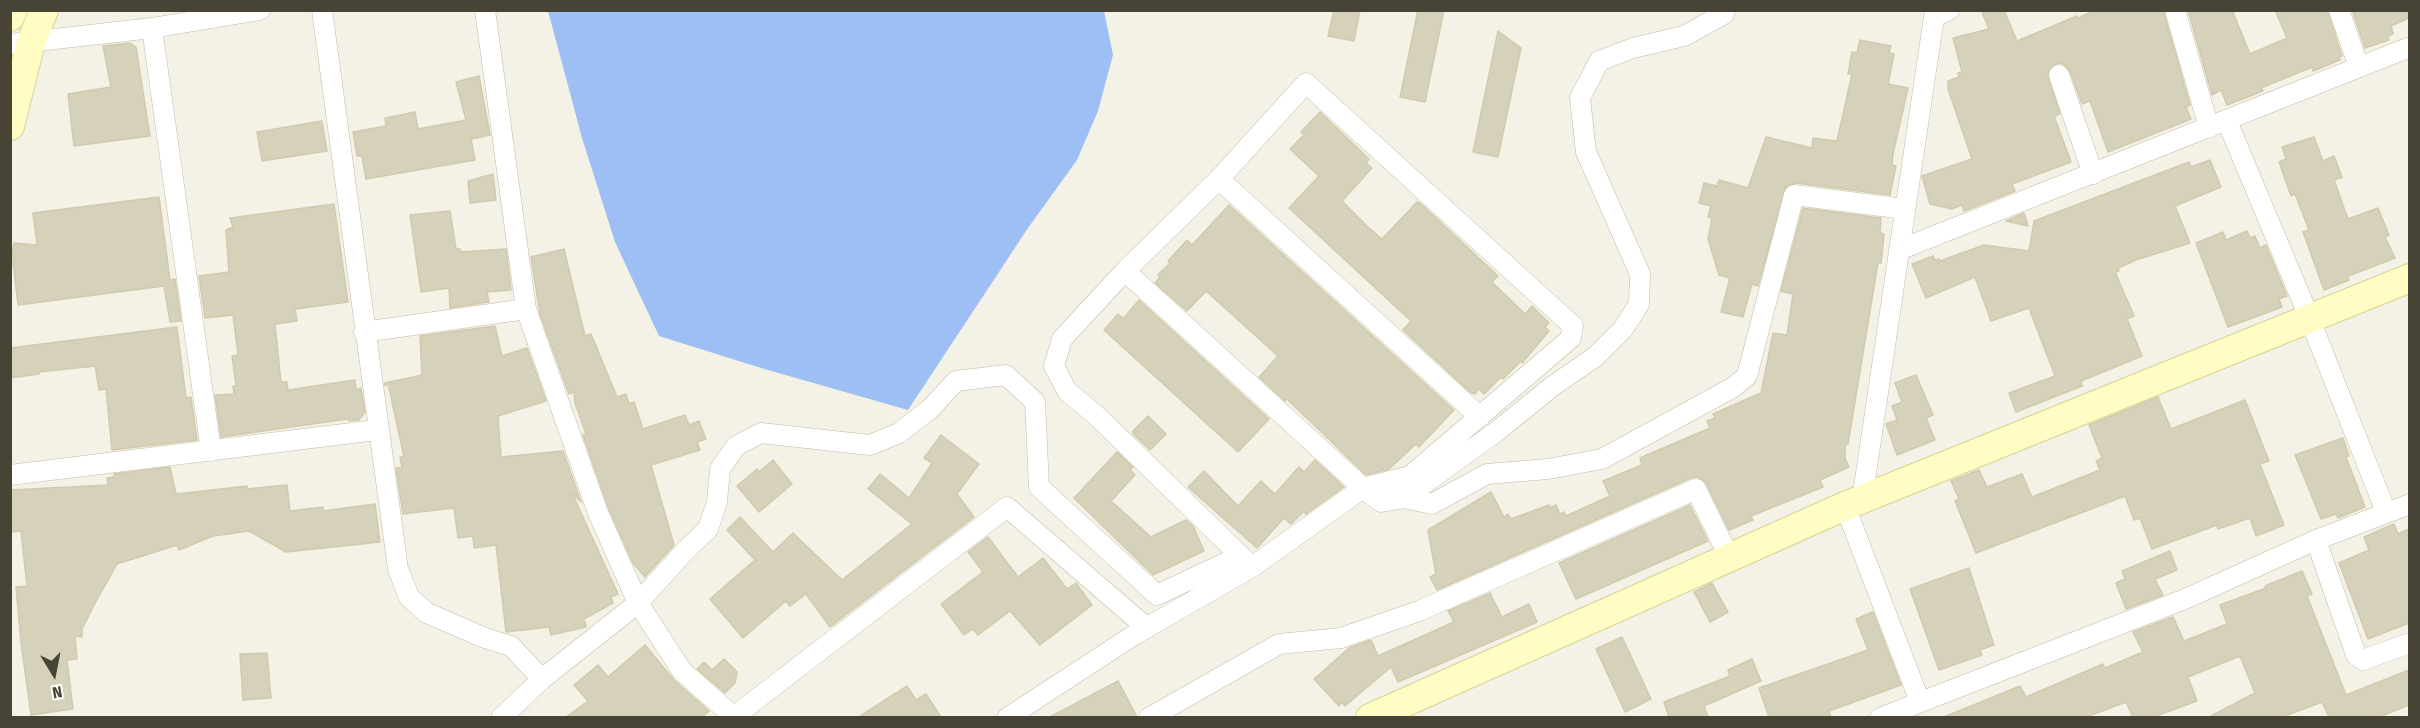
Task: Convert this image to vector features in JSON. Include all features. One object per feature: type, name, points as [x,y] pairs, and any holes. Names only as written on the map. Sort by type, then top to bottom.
[{"type":"street","points":[[10,17],[13,10]]},
{"type":"street","points":[[10,126],[21,43],[44,10]]},
{"type":"street","points":[[21,43],[152,28],[260,10]]},
{"type":"street","points":[[322,10],[377,430],[398,569],[410,597],[427,613],[485,638],[511,646],[543,679]]},
{"type":"street","points":[[485,10],[526,309],[598,513],[638,603],[682,671],[733,717],[1007,507],[1147,628]]},
{"type":"street","points":[[1404,498],[1496,432],[1554,385],[1595,357],[1623,329],[1639,304],[1640,274],[1586,152],[1580,98],[1599,62],[1633,48],[1684,36],[1724,14],[1725,10]]},
{"type":"street","points":[[1920,702],[1853,503],[1899,250],[1934,17],[1949,10]]},
{"type":"street","points":[[2175,10],[2218,124],[2309,317],[2386,512]]},
{"type":"street","points":[[2339,10],[2359,67]]},
{"type":"street","points":[[152,28],[212,451]]},
{"type":"street","points":[[1899,250],[2409,47]]},
{"type":"street","points":[[2059,75],[2093,174]]},
{"type":"street","points":[[1007,717],[1147,628],[1246,561],[1363,488],[1410,477],[1571,339],[1573,326],[1306,83],[1219,179],[1125,271],[1062,339],[1054,366],[1067,391],[1098,417],[1246,561]]},
{"type":"street","points":[[1219,179],[1480,417]]},
{"type":"street","points":[[1125,271],[1381,502],[1404,498],[1432,504],[1487,474],[1548,469],[1602,459],[1732,387],[1747,376],[1794,195],[1905,209]]},
{"type":"street","points":[[1370,717],[1853,503],[2409,278]]},
{"type":"street","points":[[364,332],[526,309]]},
{"type":"street","points":[[501,717],[543,679],[638,603],[685,551],[708,530],[717,502],[720,469],[736,446],[761,433],[870,445],[899,433],[930,409],[956,381],[1006,375],[1035,402],[1039,487],[1157,595],[1246,561]]},
{"type":"street","points":[[10,475],[377,430]]},
{"type":"street","points":[[1149,717],[1279,644],[1341,638],[1419,611],[1695,489],[1730,558]]},
{"type":"street","points":[[1880,717],[2185,599],[2316,540],[2409,504]]},
{"type":"street","points":[[2316,540],[2356,655],[2363,660],[2409,644]]},
{"type":"water","points":[[548,11],[1104,11],[1113,55],[1098,111],[1077,160],[1028,228],[908,410],[659,336],[615,242],[582,138]]},
{"type":"building","points":[[1334,10],[1360,10],[1354,41],[1328,36]]},
{"type":"building","points":[[1418,10],[1444,10],[1425,102],[1400,97]]},
{"type":"building","points":[[1981,10],[2004,10],[2017,41],[2096,10],[2163,10],[2190,105],[2186,107],[2191,119],[2108,152],[2090,101],[2082,104],[2070,71],[2062,63],[2056,64],[2050,68],[2048,78],[2060,114],[2054,116],[2071,162],[2012,184],[2015,191],[1964,211],[1962,205],[1952,209],[1930,204],[1922,176],[1972,159],[1948,89],[1948,81],[1959,77],[1958,73],[1962,72],[1953,38],[1989,29]]},
{"type":"building","points":[[2188,10],[2232,10],[2250,54],[2287,38],[2275,10],[2327,10],[2342,56],[2339,57],[2340,60],[2313,71],[2312,67],[2261,88],[2263,91],[2227,105],[2221,90],[2212,95]]},
{"type":"building","points":[[2352,10],[2409,10],[2409,18],[2391,26],[2393,34],[2388,36],[2389,40],[2365,48]]},
{"type":"building","points":[[1498,31],[1521,48],[1498,157],[1473,152]]},
{"type":"building","points":[[1860,40],[1891,46],[1889,53],[1894,54],[1888,84],[1908,88],[1893,154],[1892,165],[1896,166],[1890,195],[1796,183],[1786,187],[1758,286],[1752,284],[1743,317],[1721,312],[1730,278],[1719,275],[1708,239],[1712,218],[1708,217],[1711,206],[1699,203],[1704,183],[1717,186],[1719,180],[1748,188],[1766,137],[1812,148],[1813,138],[1837,141],[1852,74],[1848,74],[1852,52],[1857,53]]},
{"type":"building","points":[[130,43],[136,47],[150,136],[74,146],[68,94],[111,87],[103,46]]},
{"type":"building","points":[[479,76],[490,135],[471,139],[475,160],[366,179],[362,156],[357,156],[353,132],[386,126],[385,118],[415,112],[418,129],[466,120],[456,82]]},
{"type":"building","points":[[1320,112],[1369,159],[1366,163],[1372,168],[1342,201],[1368,227],[1382,239],[1417,202],[1420,203],[1498,276],[1492,282],[1525,314],[1532,306],[1549,323],[1545,327],[1549,331],[1522,363],[1521,361],[1503,379],[1501,377],[1484,394],[1479,389],[1475,394],[1470,392],[1403,330],[1411,321],[1289,208],[1319,176],[1290,149],[1304,135],[1301,132]]},
{"type":"building","points":[[322,121],[327,151],[262,161],[257,132]]},
{"type":"building","points":[[2314,137],[2323,161],[2334,156],[2342,177],[2334,180],[2348,219],[2378,208],[2389,235],[2385,237],[2395,258],[2348,276],[2349,280],[2324,290],[2303,232],[2309,230],[2295,194],[2291,196],[2279,162],[2286,159],[2282,147]]},
{"type":"building","points":[[2210,160],[2221,187],[2175,206],[2190,243],[2136,260],[2118,268],[2119,271],[2115,272],[2134,316],[2127,319],[2142,356],[2081,381],[2082,386],[2016,412],[2009,393],[2055,376],[2029,308],[1991,321],[1975,277],[1926,298],[1912,264],[1933,256],[1935,260],[1940,261],[1984,245],[2029,251],[2034,221],[2189,162],[2191,167]]},
{"type":"building","points":[[493,174],[496,200],[470,203],[468,181]]},
{"type":"building","points":[[159,197],[170,280],[175,279],[181,321],[170,322],[164,286],[18,305],[12,253],[14,243],[37,245],[33,213]]},
{"type":"building","points":[[334,204],[348,302],[295,309],[297,321],[275,324],[281,382],[287,382],[288,390],[355,380],[356,390],[361,388],[365,412],[359,420],[349,421],[348,419],[221,437],[215,395],[234,394],[233,386],[236,386],[232,356],[238,355],[233,315],[205,318],[199,276],[229,272],[226,230],[233,227],[230,218]]},
{"type":"building","points":[[1229,205],[1454,410],[1419,447],[1416,444],[1389,469],[1366,475],[1287,399],[1285,401],[1259,377],[1278,356],[1206,291],[1187,311],[1155,283],[1160,277],[1158,275],[1170,263],[1168,261],[1187,240],[1192,245]]},
{"type":"building","points":[[1803,208],[1881,218],[1880,233],[1884,234],[1881,263],[1878,263],[1848,444],[1845,445],[1845,458],[1849,467],[1820,480],[1823,487],[1751,516],[1753,520],[1729,530],[1706,483],[1698,477],[1691,478],[1437,590],[1430,577],[1436,574],[1428,530],[1491,492],[1504,517],[1508,514],[1511,519],[1549,505],[1550,508],[1556,505],[1560,514],[1564,512],[1566,516],[1610,496],[1603,481],[1642,465],[1640,458],[1710,428],[1707,421],[1715,418],[1713,414],[1761,393],[1773,333],[1787,335],[1793,294],[1781,291]]},
{"type":"building","points":[[450,211],[456,249],[460,249],[460,252],[506,249],[511,290],[487,292],[489,302],[450,308],[449,288],[421,292],[410,215]]},
{"type":"building","points":[[2024,213],[2028,226],[2006,221]]},
{"type":"building","points":[[2247,231],[2250,238],[2255,236],[2260,248],[2266,245],[2287,296],[2279,299],[2282,307],[2228,327],[2196,243],[2223,232],[2226,240]]},
{"type":"building","points":[[564,249],[585,336],[591,334],[617,397],[626,394],[629,404],[634,402],[643,429],[685,415],[689,425],[699,421],[706,439],[697,442],[700,450],[651,465],[674,545],[645,577],[633,563],[609,509],[583,435],[586,434],[575,403],[574,392],[569,394],[540,314],[531,257]]},
{"type":"building","points":[[1139,300],[1269,419],[1238,452],[1104,330],[1118,314],[1123,319]]},
{"type":"building","points":[[495,326],[502,356],[527,348],[546,401],[498,416],[501,457],[563,451],[581,502],[572,493],[618,594],[611,597],[613,603],[584,619],[586,627],[551,635],[549,627],[506,632],[496,545],[474,548],[473,536],[458,538],[454,508],[403,514],[396,468],[402,468],[400,457],[404,457],[388,383],[385,386],[385,383],[422,375],[420,336]]},
{"type":"building","points":[[177,327],[186,398],[191,397],[197,440],[112,450],[106,389],[99,390],[95,366],[39,372],[39,374],[10,378],[10,348]]},
{"type":"building","points":[[1916,375],[1933,415],[1926,418],[1935,440],[1897,455],[1886,424],[1897,420],[1892,406],[1902,402],[1895,383]]},
{"type":"building","points":[[2158,397],[2171,429],[2245,400],[2269,461],[2260,464],[2284,525],[2256,536],[2250,518],[2218,529],[2217,525],[2152,549],[2140,518],[2134,520],[2125,496],[1976,553],[1955,501],[1959,499],[1951,481],[1979,470],[1987,487],[2022,474],[2032,497],[2100,470],[2096,461],[2102,458],[2089,425]]},
{"type":"building","points":[[1148,416],[1166,434],[1150,450],[1133,434],[1133,431]]},
{"type":"building","points":[[941,435],[979,464],[957,494],[974,517],[830,627],[806,594],[790,606],[786,601],[743,638],[710,599],[755,560],[727,530],[740,517],[773,552],[793,533],[842,580],[912,524],[868,489],[880,474],[909,498],[932,463],[924,458]]},
{"type":"building","points":[[2343,438],[2349,456],[2346,457],[2365,507],[2338,518],[2336,514],[2321,519],[2295,455]]},
{"type":"building","points":[[1117,452],[1133,467],[1130,470],[1135,475],[1111,501],[1151,537],[1186,520],[1193,526],[1204,551],[1153,575],[1074,498]]},
{"type":"building","points":[[773,460],[792,484],[759,512],[737,486],[757,469],[759,472]]},
{"type":"building","points":[[1315,460],[1344,487],[1306,514],[1304,511],[1291,524],[1284,518],[1257,548],[1188,487],[1204,471],[1238,506],[1261,481],[1275,494],[1299,467],[1304,472]]},
{"type":"building","points":[[170,467],[176,494],[247,486],[247,489],[287,485],[290,511],[323,507],[323,511],[375,504],[380,542],[286,552],[249,531],[213,536],[179,550],[177,545],[117,564],[82,629],[82,637],[75,636],[77,659],[67,660],[73,709],[31,715],[16,587],[27,586],[21,531],[10,532],[10,490],[108,485],[107,478],[114,477],[114,474]]},
{"type":"building","points":[[1690,505],[1708,541],[1576,599],[1559,563]]},
{"type":"building","points":[[2394,524],[2398,534],[2409,529],[2409,623],[2368,639],[2339,563],[2369,550],[2364,537]]},
{"type":"building","points":[[988,537],[1018,577],[1043,558],[1067,589],[1076,583],[1092,605],[1040,645],[1010,611],[978,635],[973,629],[964,635],[941,604],[983,572],[968,552]]},
{"type":"building","points":[[2170,551],[2177,570],[2155,579],[2163,595],[2126,609],[2116,583],[2125,579],[2122,571]]},
{"type":"building","points":[[1969,568],[1994,645],[1980,650],[1982,655],[1939,670],[1910,589]]},
{"type":"building","points":[[2302,571],[2312,594],[2307,596],[2346,695],[2409,670],[2409,705],[2379,717],[2329,717],[2322,702],[2282,717],[2209,717],[2255,693],[2240,656],[2188,677],[2197,701],[2153,717],[2133,717],[2126,702],[2086,717],[1944,717],[2020,686],[2026,697],[2103,664],[2105,668],[2143,652],[2133,632],[2173,617],[2184,641],[2227,624],[2220,605],[2266,588],[2265,586]]},
{"type":"building","points":[[1712,583],[1728,612],[1710,622],[1694,592]]},
{"type":"building","points":[[1490,593],[1502,617],[1529,604],[1537,622],[1398,682],[1391,667],[1345,706],[1342,702],[1339,706],[1314,679],[1349,648],[1371,640],[1378,656],[1454,622],[1448,611]]},
{"type":"building","points":[[1873,612],[1901,685],[1829,711],[1831,717],[1769,717],[1759,688],[1868,650],[1856,619]]},
{"type":"building","points":[[1622,637],[1651,699],[1625,712],[1596,649]]},
{"type":"building","points":[[645,645],[674,680],[709,711],[702,717],[566,717],[588,701],[574,685],[598,665],[608,677]]},
{"type":"building","points":[[267,653],[271,698],[243,700],[240,654]]},
{"type":"building","points":[[724,659],[737,672],[735,683],[725,693],[697,669],[704,662],[712,670]]},
{"type":"building","points":[[1752,659],[1761,681],[1704,706],[1708,717],[1669,717],[1664,702],[1730,676],[1728,670]]},
{"type":"building","points":[[1118,681],[1137,717],[1050,717]]},
{"type":"building","points":[[907,686],[916,700],[926,694],[941,717],[859,717]]}]
